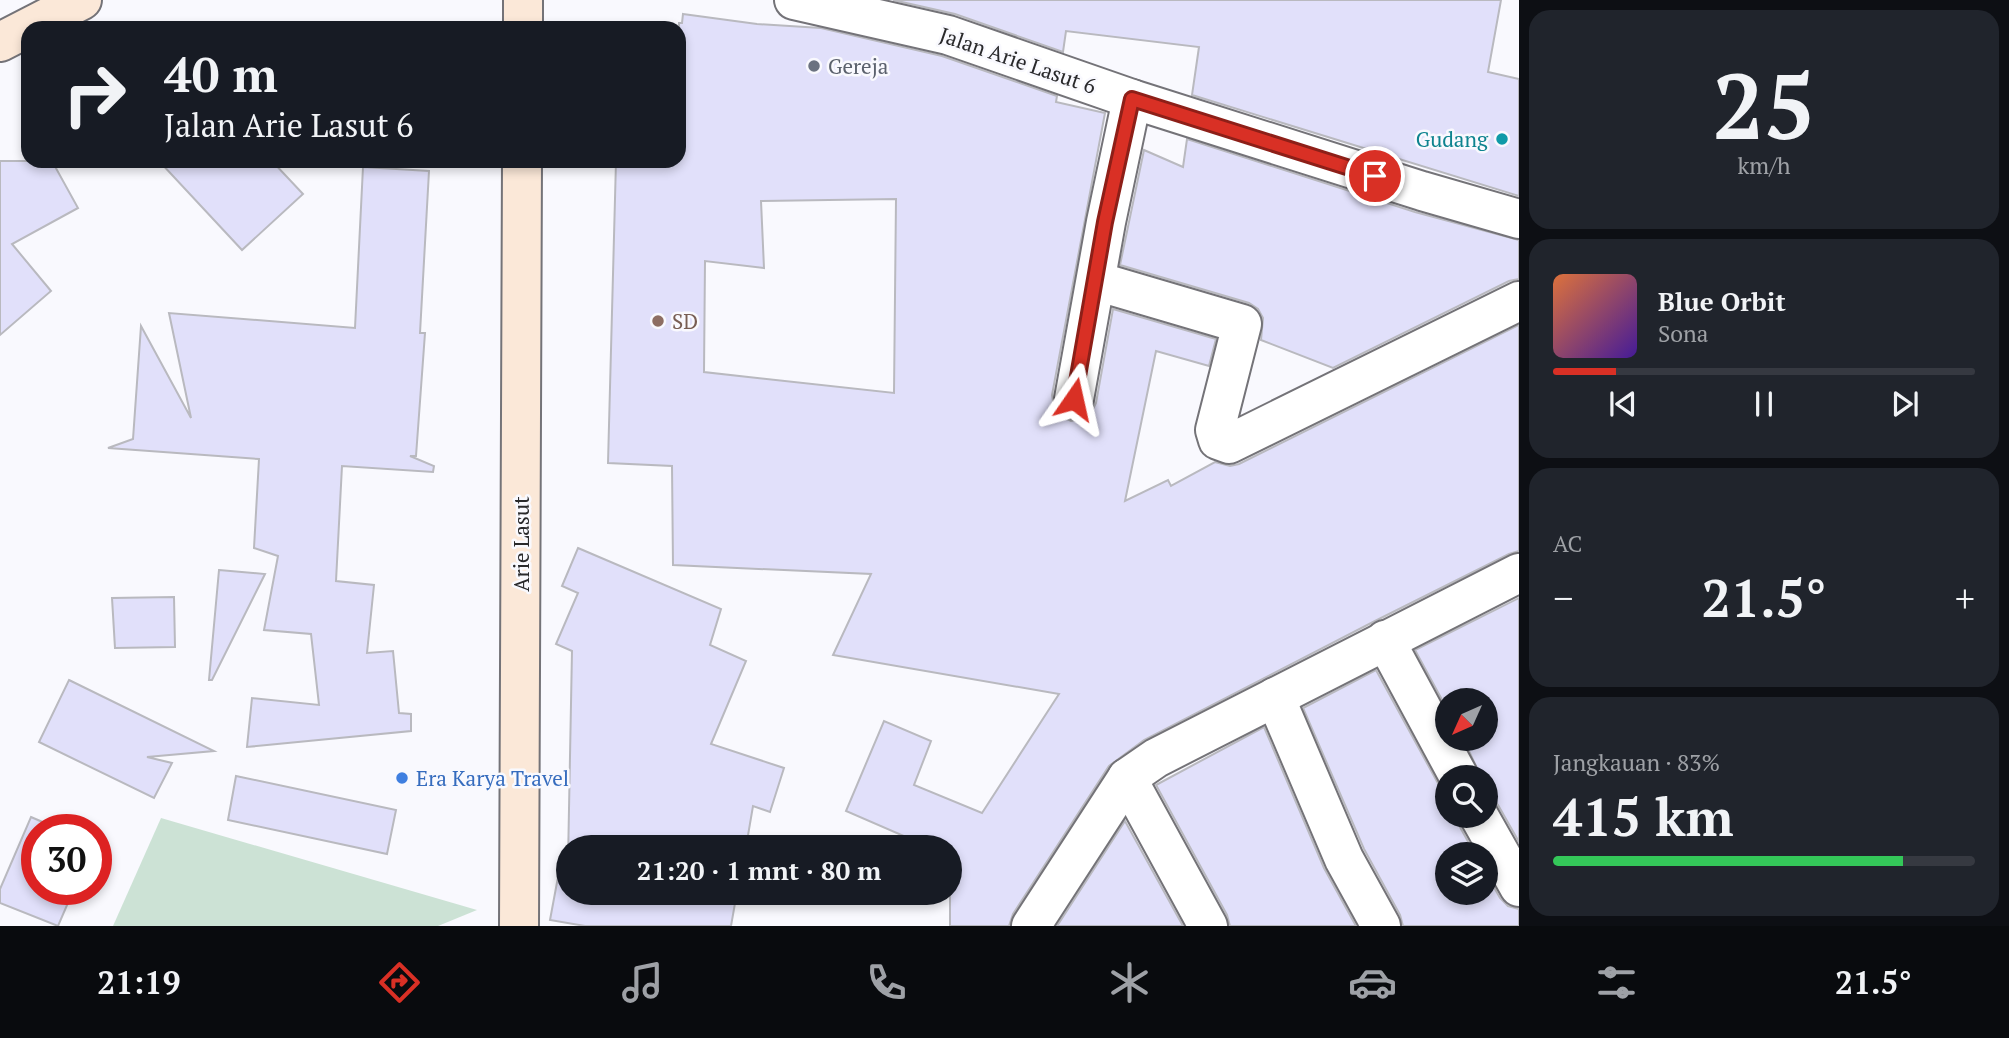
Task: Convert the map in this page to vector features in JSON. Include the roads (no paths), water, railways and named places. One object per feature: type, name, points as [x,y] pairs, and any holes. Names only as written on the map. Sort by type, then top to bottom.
[{"type":"main road","points":[[42,21],[82,0]]},
{"type":"main road","points":[[523,0],[523,21]]},
{"type":"main road","points":[[0,43],[21,32]]},
{"type":"main road","name":"Arie Lasut","points":[[519,926],[522,168]]},
{"type":"street","name":"Jalan Arie Lasut 6","points":[[794,0],[948,35],[1132,99],[1519,219]]},
{"type":"street","points":[[1074,399],[1132,99]]},
{"type":"street","points":[[1096,281],[1242,324],[1215,430],[1218,440],[1229,444],[1519,302]]},
{"type":"street","points":[[1035,923],[1126,778],[1156,758],[1519,573]]},
{"type":"street","points":[[1385,640],[1453,765]]},
{"type":"street","points":[[1275,697],[1344,859],[1381,926]]},
{"type":"street","points":[[1126,778],[1208,926]]},
{"type":"street","points":[[1486,828],[1519,887]]},
{"type":"place","name":"Gereja","points":[[814,66]]},
{"type":"place","name":"Gudang","points":[[1502,139]]},
{"type":"place","name":"SD","points":[[658,321]]},
{"type":"place","name":"Era Karya Travel","points":[[402,778]]}]
